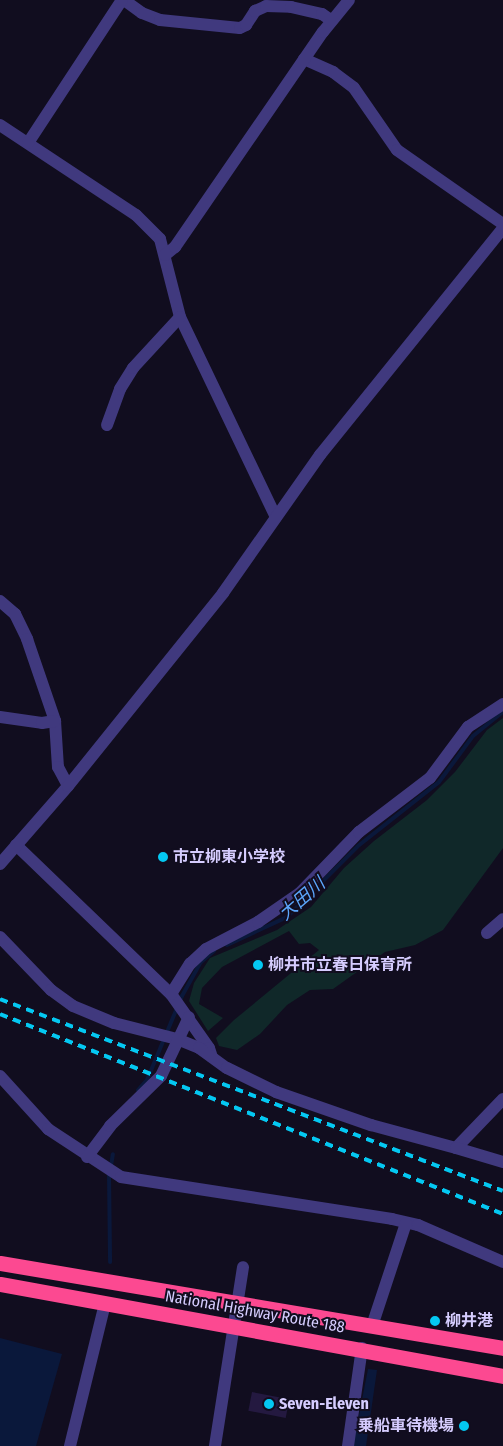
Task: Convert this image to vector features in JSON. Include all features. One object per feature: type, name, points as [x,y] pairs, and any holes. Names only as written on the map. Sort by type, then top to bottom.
[{"type":"highway","name":"National Highway Route 188","points":[[0,1263],[503,1348]]},
{"type":"highway","name":"National Highway Route 188","points":[[0,1284],[233,1327],[362,1348],[503,1376]]},
{"type":"street","points":[[28,143],[123,0],[142,13],[160,20],[240,28],[246,25],[256,11],[266,6],[291,6],[322,14],[331,20]]},
{"type":"street","points":[[166,255],[175,247],[331,20],[350,0]]},
{"type":"street","points":[[304,59],[333,72],[354,88],[397,150],[503,224]]},
{"type":"street","points":[[0,125],[136,215],[152,228],[166,255],[180,317],[276,517]]},
{"type":"street","points":[[0,864],[68,786],[223,593],[276,517],[375,384],[503,228]]},
{"type":"street","points":[[107,425],[120,389],[133,368],[180,317]]},
{"type":"street","points":[[0,601],[15,614],[27,639],[55,721],[58,767],[68,786]]},
{"type":"street","points":[[87,1157],[105,1131],[161,1076],[177,1039],[179,1005],[190,964],[206,949],[258,922],[300,893],[353,838],[439,769],[468,727],[503,704]]},
{"type":"street","points":[[0,717],[42,723],[55,721]]},
{"type":"street","points":[[16,846],[179,1005],[210,1048],[212,1057]]},
{"type":"street","points":[[487,933],[503,919]]},
{"type":"street","points":[[0,937],[51,990],[73,1006],[114,1023],[177,1039],[212,1057],[227,1068],[276,1092],[371,1125],[503,1162]]},
{"type":"street","points":[[0,1076],[48,1129],[87,1157],[121,1177],[406,1223],[503,1262]]},
{"type":"street","points":[[456,1148],[503,1099]]},
{"type":"street","points":[[372,1326],[406,1223]]},
{"type":"street","points":[[216,1446],[243,1267]]},
{"type":"street","points":[[70,1446],[104,1303]]},
{"type":"street","points":[[348,1446],[362,1348]]},
{"type":"green space","points":[[503,718],[503,848],[443,930],[415,945],[385,952],[333,989],[310,990],[287,1005],[260,1034],[237,1050],[219,1046],[216,1038],[234,1020],[319,950],[310,943],[299,944],[289,931],[222,967],[202,988],[199,1004],[223,1018],[208,1031],[189,1001],[194,983],[210,958],[277,930],[311,907],[344,868],[374,841],[427,800],[455,772],[487,730]]},
{"type":"water","points":[[0,1338],[62,1354],[36,1446],[0,1446]]},
{"type":"water","points":[[368,1369],[377,1370],[366,1446],[353,1446]]},
{"type":"building","points":[[252,1392],[289,1399],[286,1418],[248,1411]]},
{"type":"waterway","name":"大田川","points":[[227,945],[287,917],[358,846],[439,782],[473,736],[503,712]]},
{"type":"waterway","name":"大田川","points":[[138,1090],[147,1080],[182,996],[201,962],[214,951]]},
{"type":"waterway","name":"大田川","points":[[111,1166],[113,1154]]},
{"type":"waterway","name":"大田川","points":[[109,1174],[110,1262]]},
{"type":"railway","points":[[0,999],[503,1191]]},
{"type":"railway","points":[[0,1014],[503,1214]]},
{"type":"place","name":"市立柳東小学校","points":[[163,857]]},
{"type":"place","name":"柳井市立春日保育所","points":[[258,965]]},
{"type":"place","name":"柳井港","points":[[435,1321]]},
{"type":"place","name":"Seven-Eleven","points":[[269,1404]]},
{"type":"place","name":"乗船車待機場","points":[[464,1426]]}]
